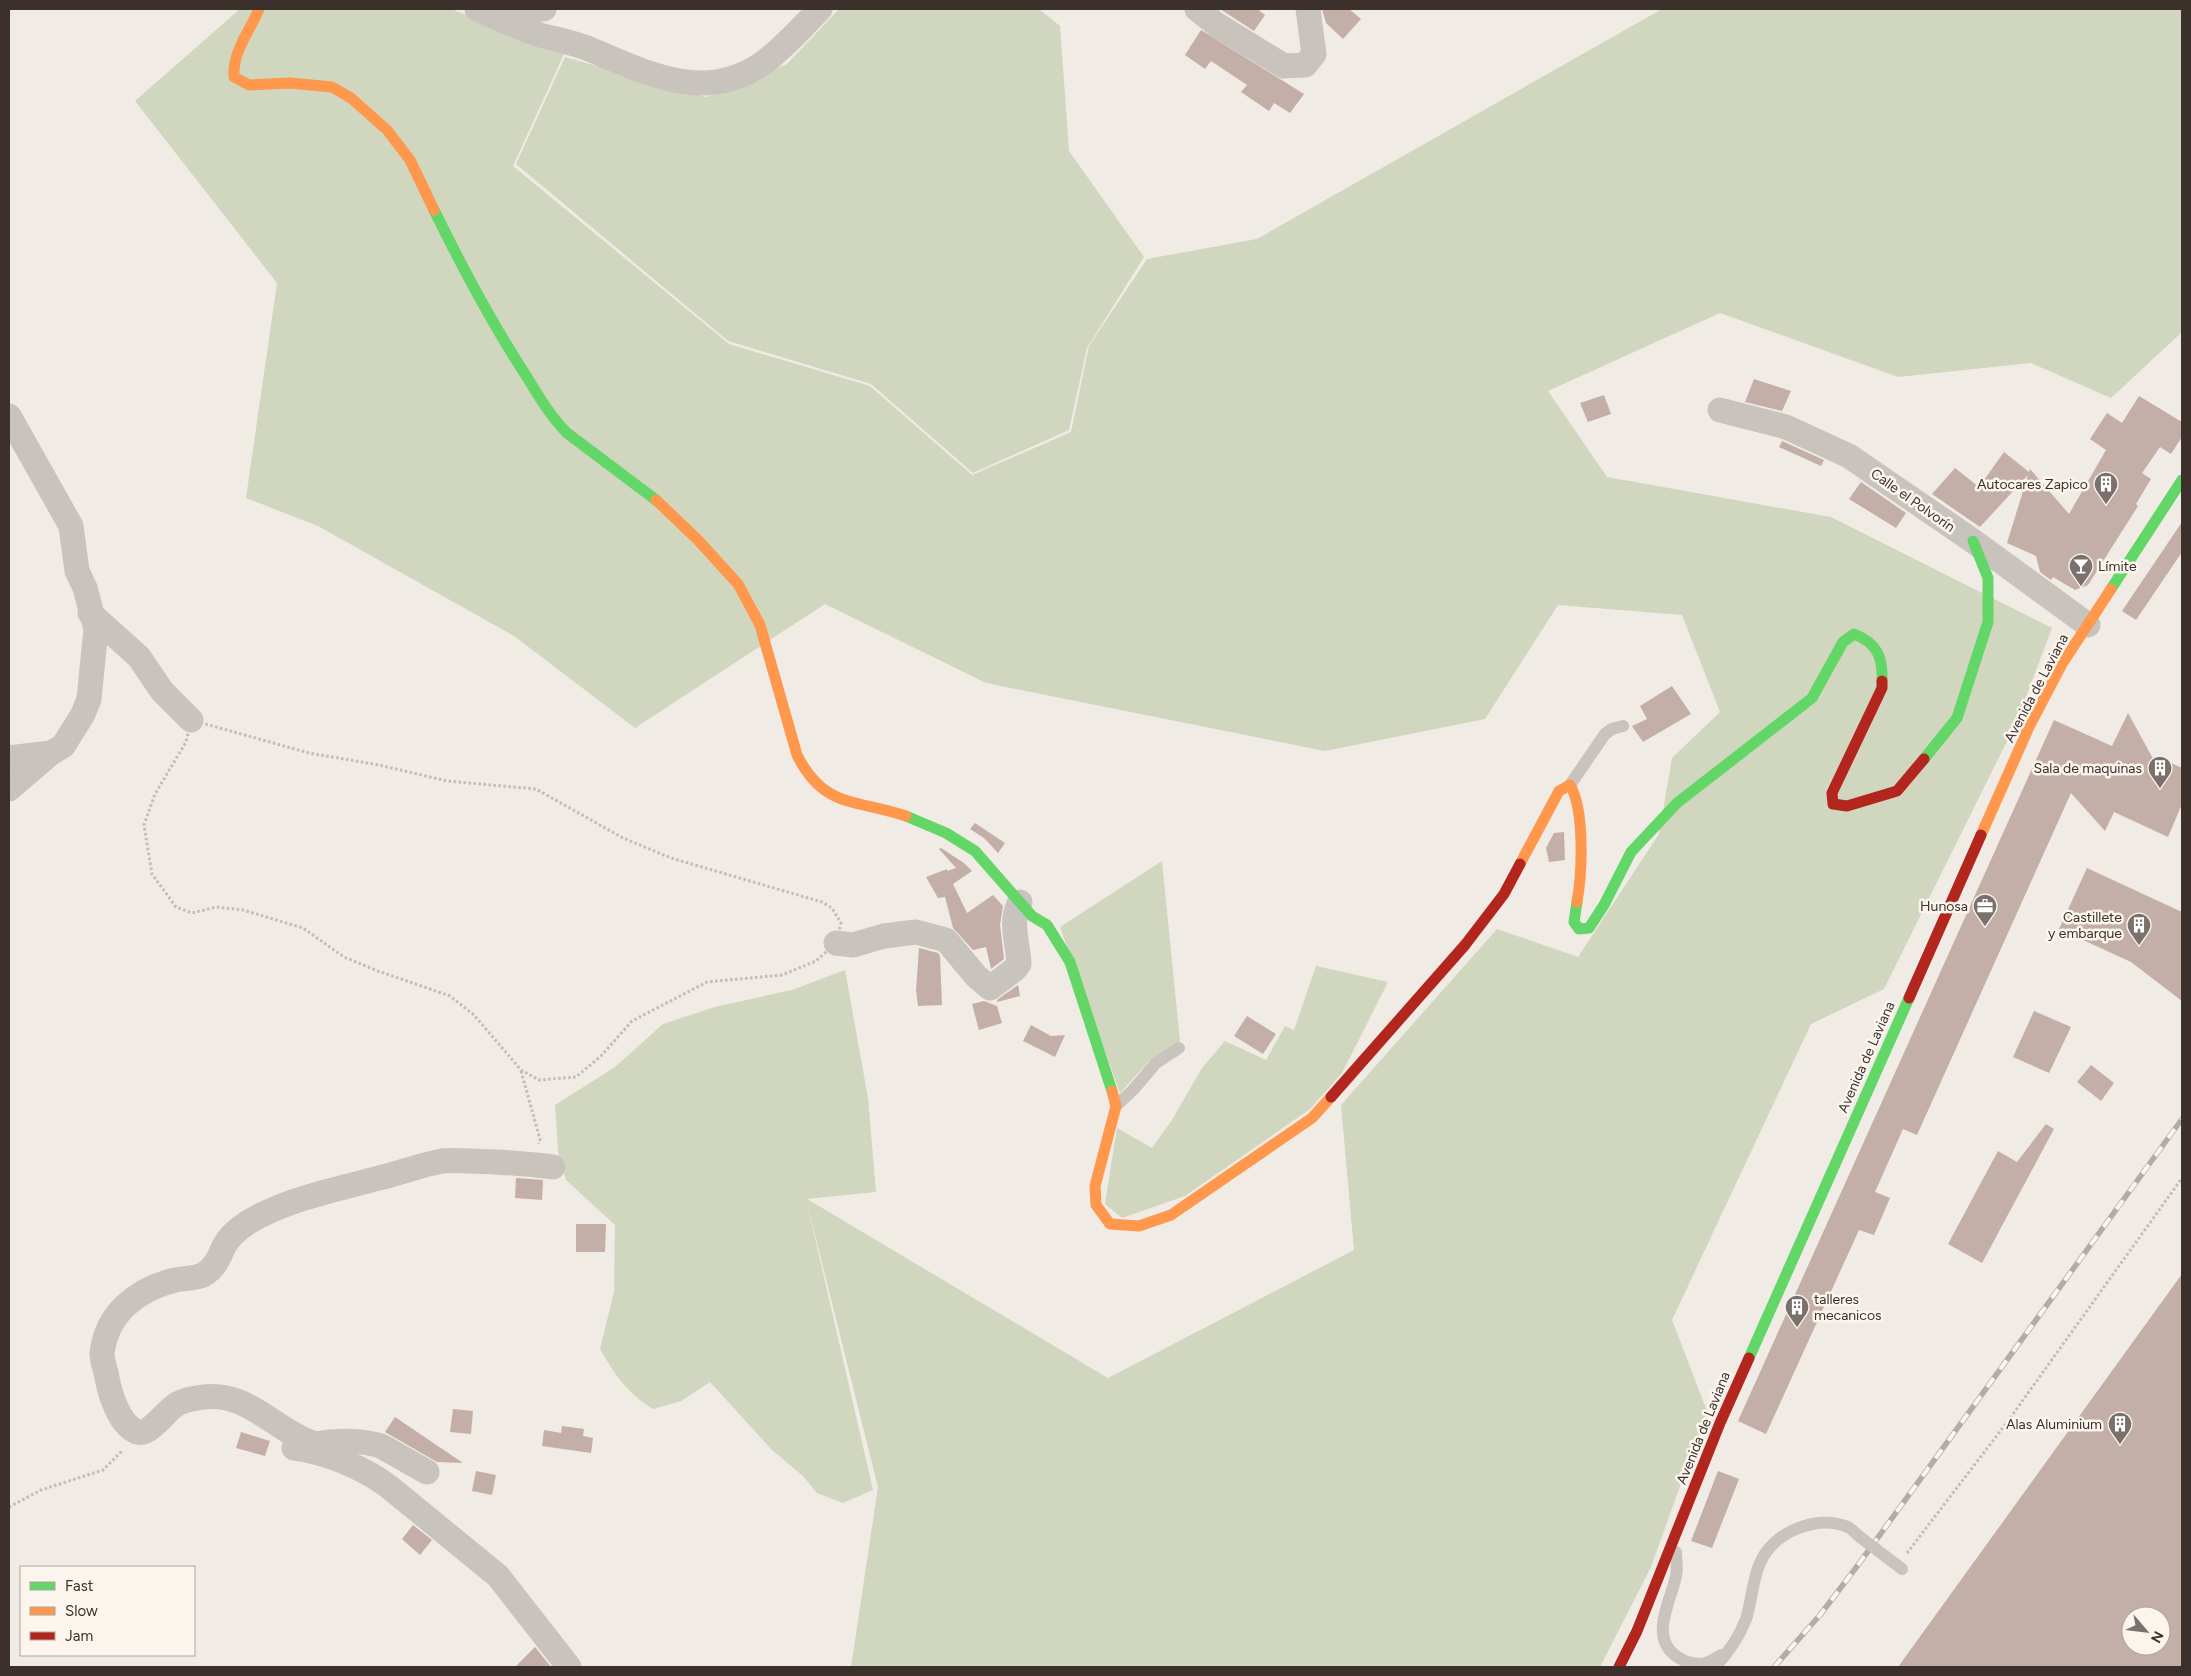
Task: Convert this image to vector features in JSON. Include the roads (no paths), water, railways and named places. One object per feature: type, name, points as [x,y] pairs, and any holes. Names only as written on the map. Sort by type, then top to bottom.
[{"type":"street","points":[[259,9],[251,29],[233,62],[234,77],[242,83],[249,85],[290,83],[332,87],[351,98],[388,130],[410,160],[482,301],[515,359],[555,421],[567,433],[648,493],[698,540],[743,592],[760,625],[797,755],[803,770],[811,781],[836,798],[904,816],[927,824],[959,840],[975,851],[1032,916],[1047,925],[1070,962],[1116,1106],[1095,1186],[1096,1206],[1110,1224],[1139,1226],[1171,1215],[1312,1118],[1465,945],[1504,894],[1559,791],[1570,785],[1576,793],[1582,851],[1580,892],[1574,922],[1579,929],[1589,928],[1604,905],[1631,852],[1677,803],[1812,698],[1843,642],[1854,634],[1867,638],[1880,651],[1883,670],[1882,688],[1832,793],[1833,804],[1846,806],[1897,791],[1958,718],[1988,622],[1988,578],[1973,541]]},
{"type":"street","points":[[477,9],[506,22],[581,46],[652,75],[679,82],[692,82],[727,81],[738,78],[785,46],[820,9]]},
{"type":"street","points":[[520,9],[544,9]]},
{"type":"street","points":[[1196,9],[1217,25],[1284,66],[1297,67],[1305,66],[1314,54],[1308,9]]},
{"type":"street","name":"Calle el Polvorín","points":[[1720,410],[1786,427],[1849,456],[1973,541],[2088,625]]},
{"type":"street","points":[[9,416],[71,526],[77,571],[85,588],[90,613],[96,629],[89,699],[83,714],[63,746],[51,753],[9,789]]},
{"type":"street","name":"Avenida de Laviana","points":[[1619,1667],[1637,1631],[1720,1423],[2029,727],[2062,664],[2182,480]]},
{"type":"street","points":[[90,613],[139,657],[162,691],[191,720]]},
{"type":"street","points":[[9,758],[51,753]]},
{"type":"street","points":[[836,943],[853,945],[901,932],[916,932],[940,937],[946,940],[976,976],[990,988],[1019,964],[1014,921],[1015,911],[1020,902]]},
{"type":"street","points":[[545,1166],[512,1162],[444,1161],[301,1200],[265,1214],[238,1229],[225,1246],[218,1261],[200,1276],[174,1280],[132,1298],[120,1311],[110,1328],[102,1355],[109,1386],[127,1425],[133,1431],[146,1432],[170,1408],[179,1402],[205,1396],[222,1396],[258,1410],[289,1434],[378,1478],[490,1569],[569,1667]]},
{"type":"street","points":[[278,1446],[312,1447],[342,1442],[381,1446],[426,1472]]},
{"type":"lane","points":[[1570,785],[1605,734],[1612,729],[1623,726]]},
{"type":"lane","points":[[1116,1106],[1156,1063],[1179,1048]]},
{"type":"lane","points":[[1715,1667],[1732,1648],[1746,1619],[1760,1562],[1773,1544],[1793,1530],[1815,1522],[1848,1527],[1903,1570]]},
{"type":"lane","points":[[1676,1535],[1677,1574],[1667,1602],[1662,1629],[1666,1645],[1676,1657],[1692,1664],[1707,1664],[1732,1648]]},
{"type":"railway","points":[[1774,1667],[1820,1615],[1858,1565],[2182,1119]]},
{"type":"place","name":"Autocares Zapico","points":[[2106,505]]},
{"type":"place","name":"Límite","points":[[2081,587]]},
{"type":"place","name":"Sala de maquinas","points":[[2160,789]]},
{"type":"place","name":"Hunosa","points":[[1985,927]]},
{"type":"place","name":"Castillete y embarque","points":[[2139,946]]},
{"type":"place","name":"talleres mecanicos","points":[[1797,1328]]},
{"type":"place","name":"Alas Aluminium","points":[[2120,1445]]}]
